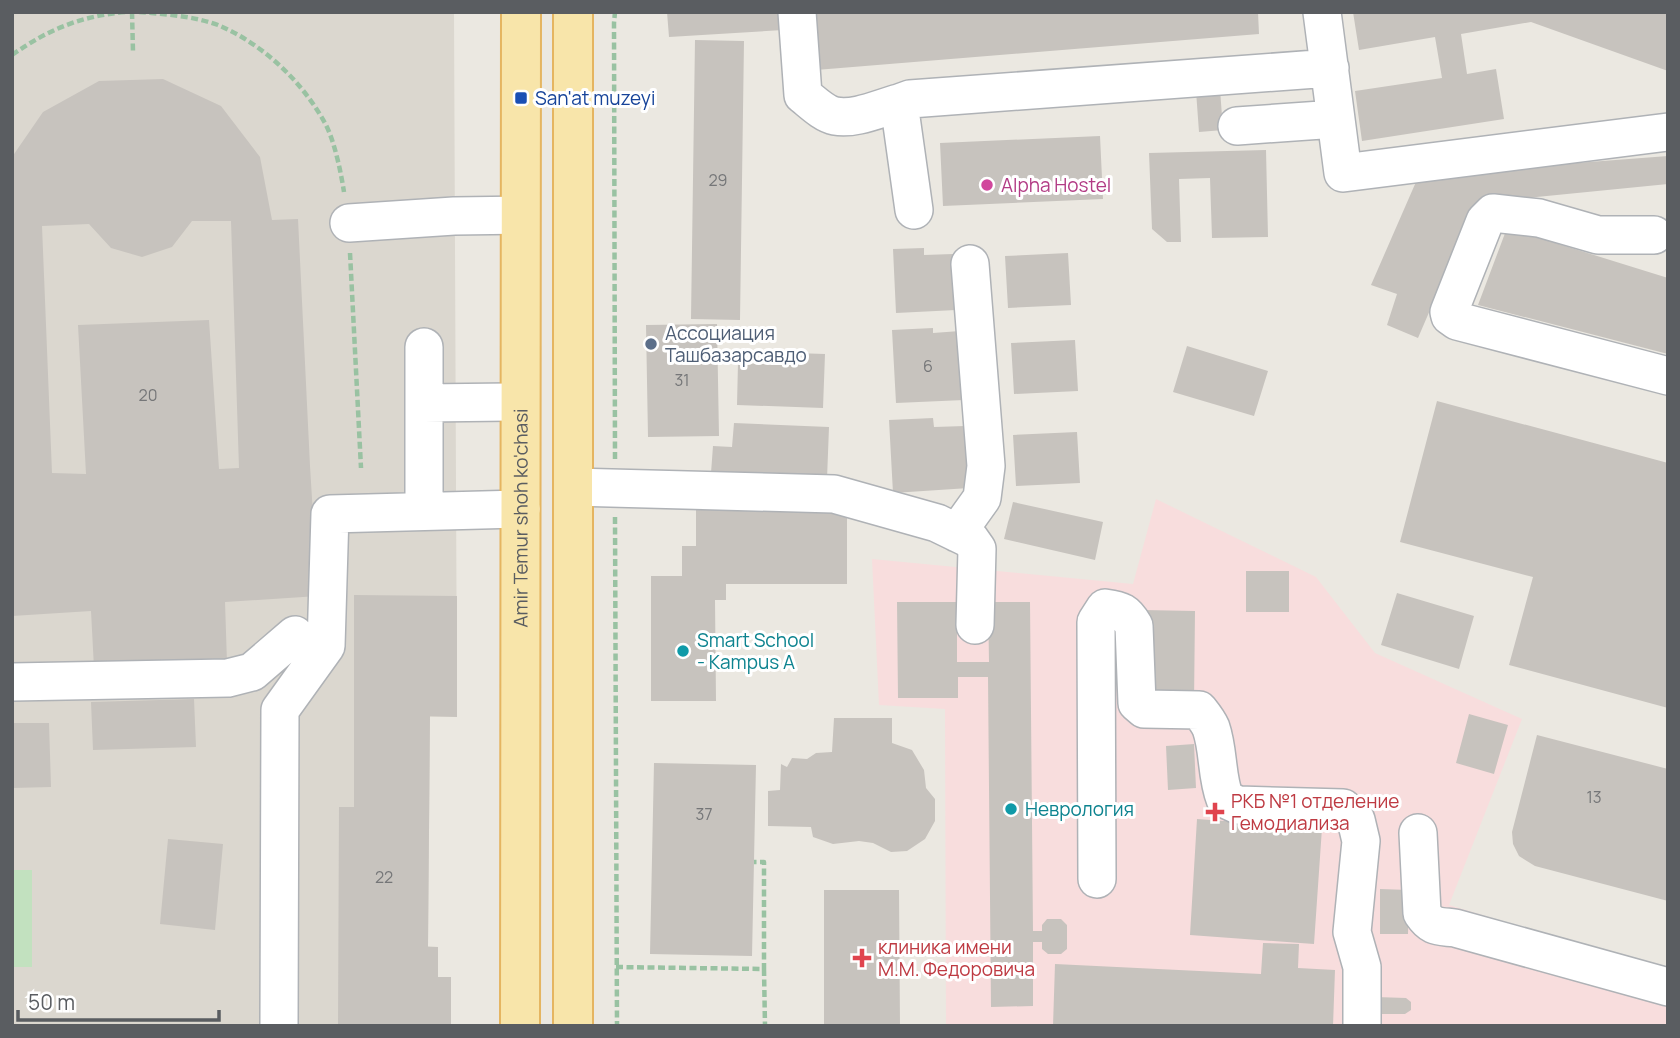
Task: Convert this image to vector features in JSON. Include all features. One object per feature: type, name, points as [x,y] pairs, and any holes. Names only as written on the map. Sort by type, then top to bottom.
[{"type":"main road","name":"Amir Temur shoh ko'chasi","points":[[520,1026],[521,12]]},
{"type":"main road","points":[[573,12],[573,1026]]},
{"type":"lane","points":[[797,12],[803,95],[834,116],[864,115],[910,99],[1329,68]]},
{"type":"lane","points":[[1322,12],[1343,173],[1668,132]]},
{"type":"lane","points":[[900,103],[914,210]]},
{"type":"lane","points":[[1237,126],[1336,119]]},
{"type":"lane","points":[[1654,235],[1598,234],[1539,218],[1493,213],[1485,221],[1449,312],[1457,321],[1668,376]]},
{"type":"lane","points":[[349,223],[520,215]]},
{"type":"lane","points":[[957,533],[982,498],[986,466],[970,264]]},
{"type":"lane","points":[[424,348],[424,493]]},
{"type":"lane","points":[[424,403],[520,402]]},
{"type":"lane","points":[[573,486],[834,494],[937,523],[970,539],[977,549],[975,625]]},
{"type":"lane","points":[[279,1026],[280,710],[326,646],[330,514],[521,509]]},
{"type":"lane","points":[[1097,879],[1096,622],[1105,608],[1119,610],[1129,617],[1134,626],[1137,703],[1144,709],[1199,710],[1208,720],[1212,730],[1220,786],[1225,799],[1238,805],[1343,808],[1356,820],[1361,841],[1352,932],[1362,967],[1362,1026]]},
{"type":"lane","points":[[12,682],[228,678],[252,672],[295,635]]},
{"type":"lane","points":[[1418,833],[1422,913],[1428,922],[1668,986]]},
{"type":"path","points":[[12,55],[35,39],[60,27],[86,18],[126,12]]},
{"type":"path","points":[[132,12],[133,52]]},
{"type":"path","points":[[139,12],[176,15],[216,24],[250,41],[280,66],[306,95],[327,127],[341,173],[349,223],[361,468]]},
{"type":"path","points":[[754,862],[764,862],[765,1026]]},
{"type":"path","points":[[617,967],[765,969]]},
{"type":"shaded area","points":[[12,12],[454,12],[457,717],[430,717],[428,946],[438,947],[438,977],[451,1026],[12,1026]]},
{"type":"shaded area","name":"РКБ №1 отделение Гемодиализа","points":[[1156,499],[1316,577],[1375,653],[1522,719],[1449,905],[1668,971],[1668,1026],[946,1026],[945,709],[879,705],[872,559],[1133,584]]},
{"type":"green space","points":[[12,870],[32,870],[32,967],[12,967]]},
{"type":"building","points":[[667,12],[782,12],[783,30],[669,37]]},
{"type":"building","points":[[810,12],[1258,12],[1259,34],[816,70]]},
{"type":"building","points":[[1353,12],[1668,12],[1668,71],[1531,22],[1461,34],[1467,74],[1496,69],[1504,119],[1362,141],[1355,91],[1442,78],[1435,37],[1359,50]]},
{"type":"building","points":[[695,40],[744,41],[740,320],[691,319]]},
{"type":"building","points":[[163,79],[221,106],[260,157],[272,220],[298,219],[318,596],[225,602],[227,663],[94,668],[91,611],[12,616],[12,157],[43,112],[99,81]],"holes":[[[192,221],[231,221],[239,468],[219,469],[209,320],[78,325],[86,474],[52,473],[42,226],[89,224],[111,248],[142,257],[172,247]]]},
{"type":"building","points":[[1220,89],[1223,130],[1199,132],[1196,91]]},
{"type":"building","points":[[1100,136],[1103,199],[943,206],[940,143]]},
{"type":"building","points":[[1266,150],[1268,237],[1212,238],[1210,178],[1179,179],[1181,242],[1167,242],[1152,229],[1149,153]]},
{"type":"building","points":[[1668,156],[1668,184],[1476,203],[1418,338],[1387,325],[1397,294],[1371,285],[1419,175]]},
{"type":"building","points":[[1507,228],[1668,278],[1668,354],[1478,305]]},
{"type":"building","points":[[924,248],[924,255],[953,254],[956,310],[896,313],[893,249]]},
{"type":"building","points":[[1068,253],[1071,305],[1008,308],[1005,256]]},
{"type":"building","points":[[717,324],[719,436],[648,437],[646,325]]},
{"type":"building","points":[[933,328],[933,333],[960,331],[964,400],[896,403],[892,330]]},
{"type":"building","points":[[1075,340],[1078,391],[1014,394],[1011,343]]},
{"type":"building","points":[[1187,346],[1268,371],[1254,416],[1173,392]]},
{"type":"building","points":[[764,352],[825,354],[823,408],[737,405],[738,363],[764,364]]},
{"type":"building","points":[[1437,401],[1668,463],[1668,708],[1509,665],[1533,577],[1400,542]]},
{"type":"building","points":[[933,418],[934,427],[965,426],[969,488],[893,493],[889,420]]},
{"type":"building","points":[[734,423],[829,427],[827,479],[711,473],[713,446],[732,447]]},
{"type":"building","points":[[1077,432],[1080,483],[1016,486],[1013,435]]},
{"type":"building","points":[[1013,502],[1103,522],[1095,560],[1004,539]]},
{"type":"building","name":"Smart School - Kampus A","points":[[696,508],[847,508],[847,584],[726,584],[726,600],[715,600],[716,701],[651,701],[651,576],[682,576],[682,546],[696,546]]},
{"type":"building","points":[[1246,571],[1289,571],[1289,612],[1246,612]]},
{"type":"building","points":[[1397,593],[1474,616],[1459,669],[1381,645]]},
{"type":"building","points":[[354,595],[457,596],[457,717],[430,716],[428,947],[438,947],[438,977],[451,977],[451,1026],[338,1026],[339,807],[354,807]]},
{"type":"building","name":"Неврология","points":[[897,602],[957,602],[957,662],[989,662],[988,602],[1030,602],[1033,931],[1042,931],[1042,925],[1047,919],[1061,919],[1067,925],[1067,949],[1061,954],[1048,954],[1042,949],[1042,942],[1033,942],[1033,1006],[991,1007],[988,677],[958,677],[958,698],[898,698]]},
{"type":"building","points":[[1143,610],[1195,611],[1194,703],[1142,702]]},
{"type":"building","points":[[194,699],[196,747],[93,750],[91,702]]},
{"type":"building","points":[[1469,714],[1508,725],[1494,774],[1456,763]]},
{"type":"building","points":[[834,718],[892,718],[892,743],[912,750],[924,770],[926,788],[935,799],[935,821],[925,839],[907,851],[891,852],[873,843],[859,841],[833,844],[813,837],[811,827],[768,826],[768,791],[780,790],[781,764],[787,767],[792,758],[807,759],[816,753],[832,752]]},
{"type":"building","points":[[12,723],[49,723],[51,787],[12,788]]},
{"type":"building","points":[[1537,735],[1668,769],[1668,901],[1535,866],[1519,856],[1513,844],[1512,832]]},
{"type":"building","points":[[1194,744],[1196,788],[1168,790],[1166,746]]},
{"type":"building","points":[[654,763],[756,765],[752,956],[650,954]]},
{"type":"building","points":[[1197,819],[1322,828],[1314,944],[1190,935]]},
{"type":"building","points":[[168,839],[223,844],[215,930],[160,924]]},
{"type":"building","points":[[1380,889],[1409,890],[1408,934],[1380,934]]},
{"type":"building","name":"клиника имени М.М. Федоровича","points":[[824,890],[899,890],[900,1026],[824,1026]]},
{"type":"building","points":[[1263,943],[1299,944],[1298,968],[1335,970],[1333,1026],[1053,1026],[1055,964],[1261,974]]},
{"type":"building","points":[[1376,997],[1406,998],[1411,1002],[1411,1010],[1405,1014],[1376,1014]]},
{"type":"place","name":"San'at muzeyi","points":[[521,98]]},
{"type":"place","name":"Alpha Hostel","points":[[987,185]]},
{"type":"place","name":"Ассоциация Ташбазарсавдо","points":[[651,344]]},
{"type":"place","name":"Smart School - Kampus A","points":[[683,651]]},
{"type":"place","name":"Неврология","points":[[1011,809]]},
{"type":"place","name":"РКБ №1 отделение Гемодиализа","points":[[1215,812]]},
{"type":"place","name":"клиника имени М.М. Федоровича","points":[[862,958]]}]
